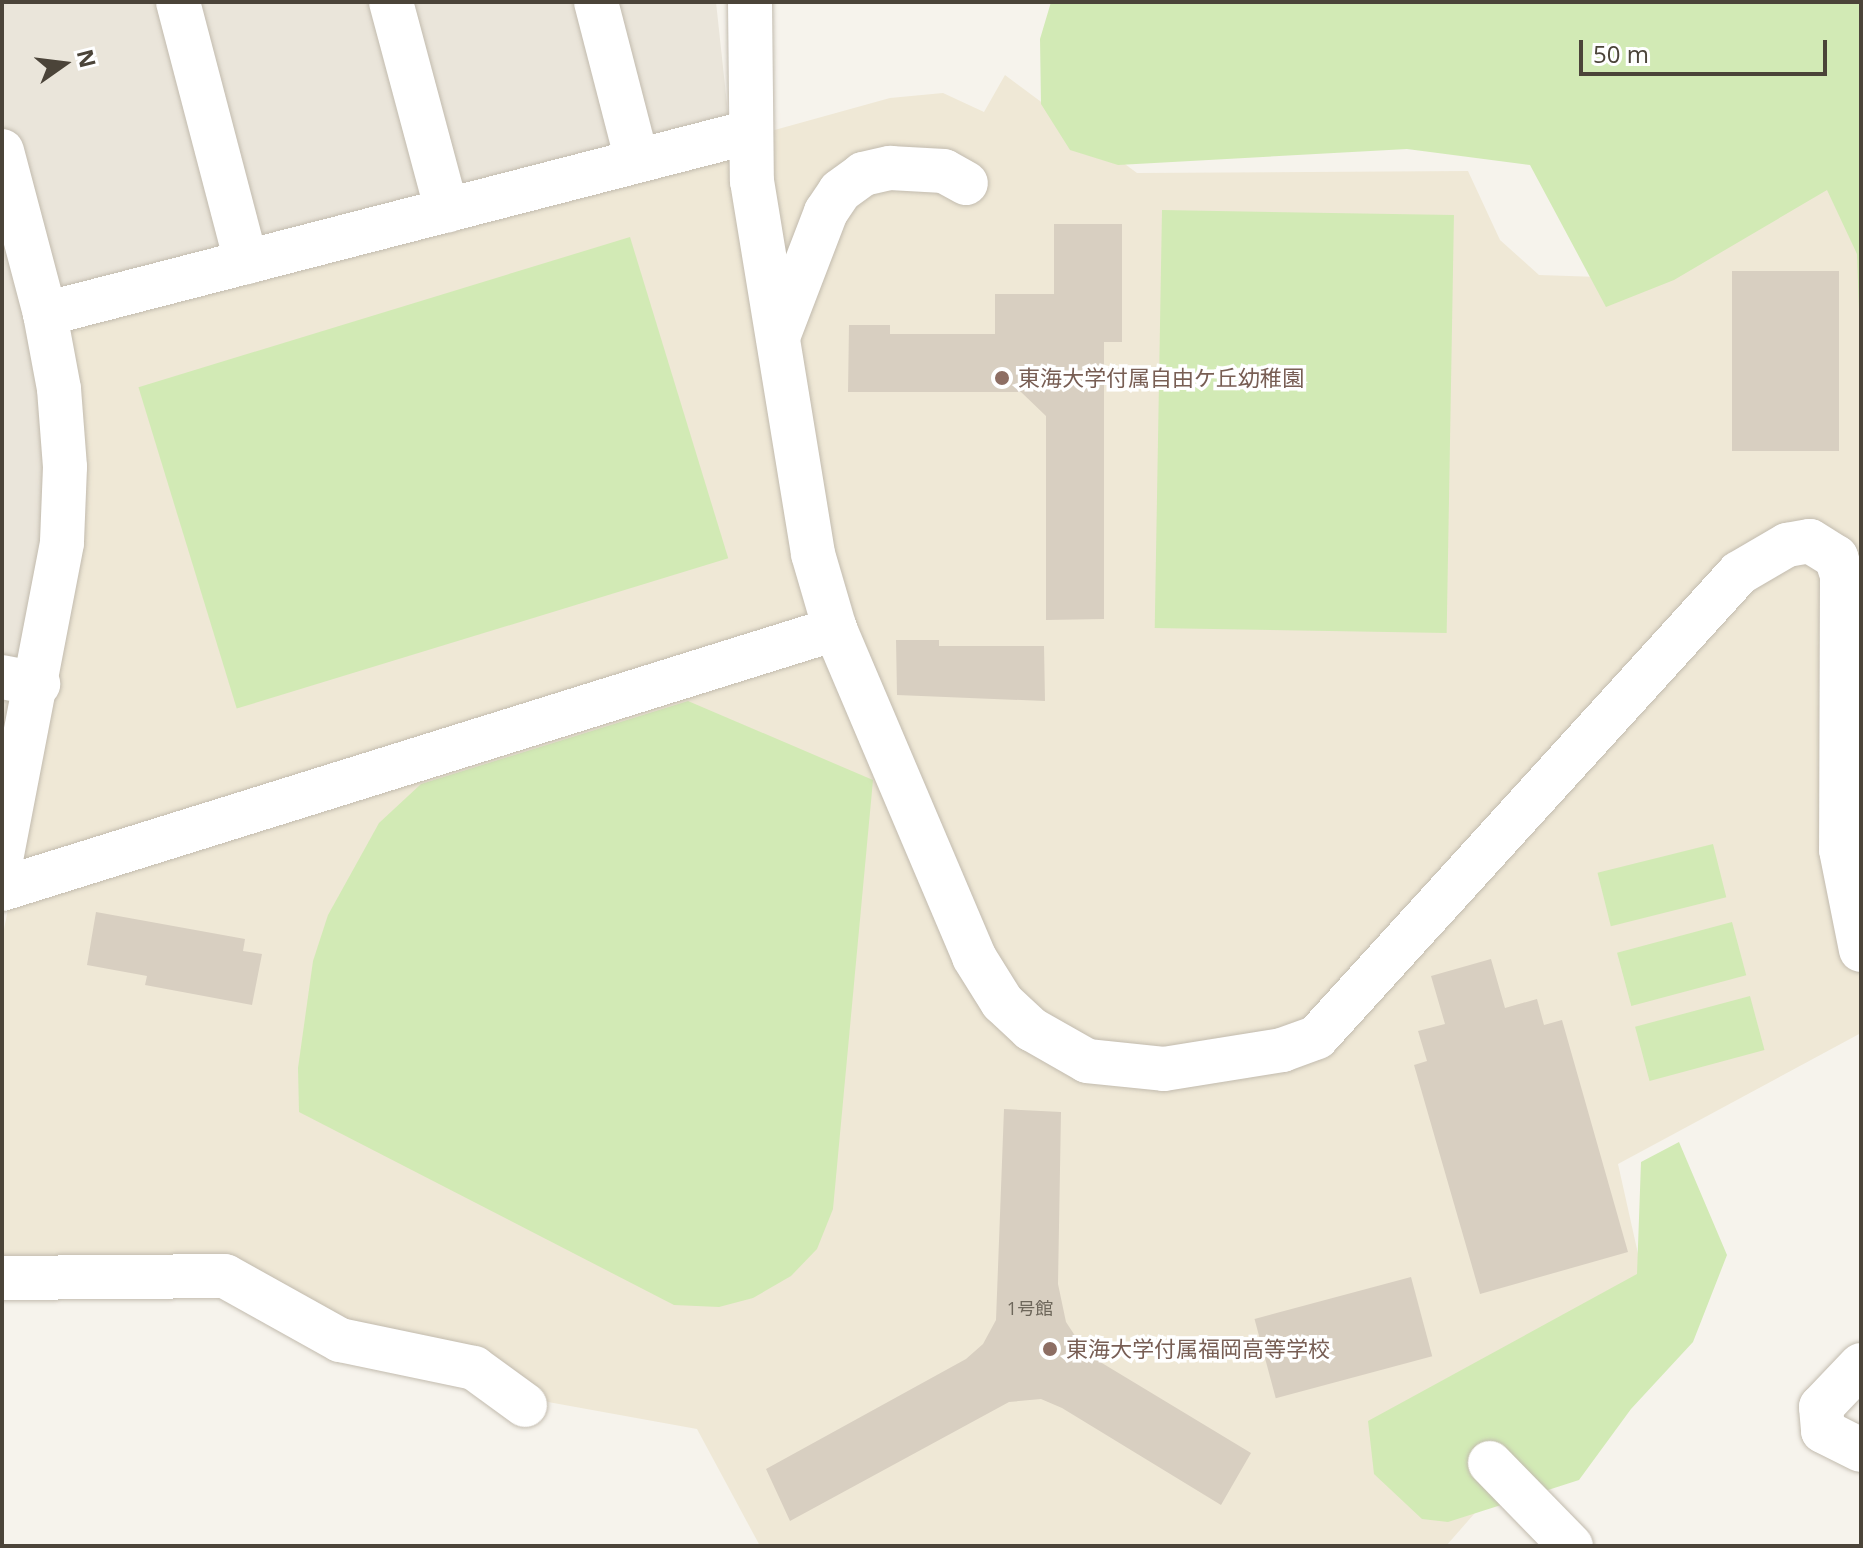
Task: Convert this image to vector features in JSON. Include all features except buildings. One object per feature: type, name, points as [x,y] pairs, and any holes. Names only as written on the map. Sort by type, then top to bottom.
[{"type":"street","points":[[178,2],[246,262]]},
{"type":"street","points":[[391,2],[447,211]]},
{"type":"street","points":[[596,2],[637,161]]},
{"type":"street","points":[[750,2],[752,181],[813,554],[835,629],[974,957],[1002,1002],[1053,1044],[1087,1061],[1164,1069],[1282,1050],[1317,1037],[1739,573],[1787,545],[1810,541],[1836,557],[1842,576],[1841,850],[1861,950]]},
{"type":"street","points":[[45,314],[750,132]]},
{"type":"street","points":[[2,151],[45,314],[65,467],[62,543],[20,680],[2,854]]},
{"type":"street","points":[[777,339],[826,212],[840,191],[863,174],[890,168],[944,171],[966,183]]},
{"type":"street","points":[[2,889],[835,629]]},
{"type":"street","points":[[2,1278],[225,1276],[340,1340],[474,1368],[525,1405]]},
{"type":"street","points":[[1861,1365],[1821,1407],[1823,1431],[1861,1450]]},
{"type":"street","points":[[1490,1463],[1571,1546]]},
{"type":"shaded area","points":[[2,2],[716,2],[729,123],[47,408],[45,546],[2,786]]},
{"type":"shaded area","points":[[1005,75],[1137,173],[1468,171],[1500,240],[1539,275],[1629,278],[1861,173],[1861,1033],[1618,1164],[1651,1312],[1446,1546],[760,1546],[697,1429],[537,1400],[339,1327],[225,1267],[2,1267],[2,939],[66,626],[67,332],[74,324],[890,98],[943,93],[984,112]]},
{"type":"green space","points":[[1051,2],[1861,2],[1861,365],[1857,254],[1827,190],[1674,280],[1606,307],[1530,165],[1407,149],[1118,165],[1070,150],[1041,104],[1040,39]]},
{"type":"green space","points":[[1162,210],[1454,215],[1447,633],[1155,628]]},
{"type":"green space","points":[[630,237],[728,558],[237,709],[138,387]]},
{"type":"green space","points":[[688,701],[873,780],[833,1209],[817,1249],[791,1276],[753,1298],[719,1307],[674,1305],[299,1112],[298,1068],[313,961],[328,915],[379,823],[421,784]]},
{"type":"green space","points":[[1713,844],[1726,897],[1611,926],[1598,873]]},
{"type":"green space","points":[[1732,922],[1746,975],[1631,1006],[1617,953]]},
{"type":"green space","points":[[1750,996],[1764,1050],[1650,1081],[1635,1027]]},
{"type":"green space","points":[[1679,1142],[1727,1255],[1693,1342],[1631,1409],[1579,1480],[1448,1522],[1422,1519],[1374,1474],[1368,1421],[1637,1274],[1641,1162]]},
{"type":"place","name":"東海大学付属自由ケ丘幼稚園","points":[[1002,378]]},
{"type":"place","name":"東海大学付属福岡高等学校","points":[[1050,1349]]}]
